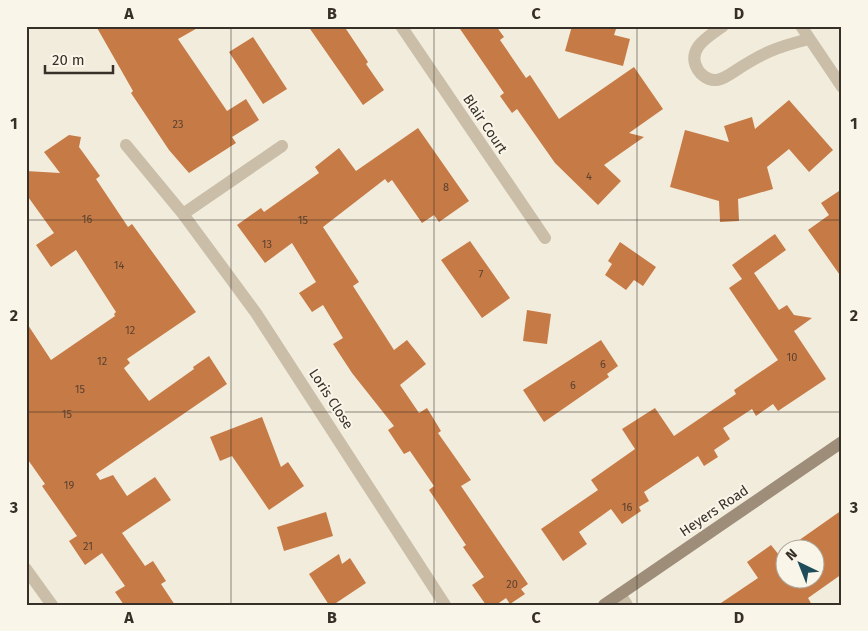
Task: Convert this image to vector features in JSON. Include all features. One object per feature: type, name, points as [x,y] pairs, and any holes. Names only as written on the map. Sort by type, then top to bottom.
[{"type":"street","name":"Blair Court","points":[[400,26],[545,238]]},
{"type":"street","points":[[723,26],[698,45],[694,54],[694,62],[698,70],[704,77],[714,80],[727,76],[760,55],[780,46],[809,39]]},
{"type":"street","points":[[801,26],[842,87]]},
{"type":"street","name":"Loris Close","points":[[126,145],[183,214],[256,313],[445,605]]},
{"type":"street","points":[[183,214],[282,146]]},
{"type":"street","name":"Heyers Road","points":[[604,605],[842,442]]},
{"type":"street","points":[[26,569],[52,605]]},
{"type":"street","points":[[620,594],[627,605]]},
{"type":"building","points":[[96,26],[201,26],[178,39],[227,111],[246,99],[259,120],[232,137],[236,143],[189,173],[169,150],[131,93],[133,91]]},
{"type":"building","points":[[308,26],[344,26],[384,90],[363,105]]},
{"type":"building","points":[[458,26],[496,26],[504,37],[500,40],[526,78],[530,75],[559,119],[634,67],[663,109],[629,133],[644,137],[604,165],[621,181],[598,205],[555,163],[517,109],[512,113],[500,96],[504,93]]},
{"type":"building","points":[[572,26],[617,26],[614,35],[630,39],[623,66],[565,51]]},
{"type":"building","points":[[253,37],[287,89],[263,104],[229,52]]},
{"type":"building","points":[[789,100],[833,150],[809,172],[789,149],[767,167],[773,189],[738,199],[739,221],[720,222],[719,201],[670,187],[685,130],[729,142],[724,126],[752,117],[755,129]]},
{"type":"building","points":[[418,128],[469,201],[439,222],[434,215],[422,223],[392,180],[388,183],[385,179],[323,227],[359,282],[353,286],[394,350],[407,340],[426,364],[400,385],[419,413],[427,408],[441,431],[438,433],[471,480],[461,486],[528,584],[521,589],[525,594],[510,604],[506,598],[496,605],[486,605],[472,585],[484,577],[463,547],[466,545],[429,490],[434,486],[410,451],[404,454],[388,430],[394,426],[352,373],[333,344],[343,338],[323,305],[312,312],[299,293],[316,282],[292,243],[265,263],[237,225],[261,208],[264,212],[319,173],[315,167],[339,148],[356,171]]},
{"type":"building","points":[[69,135],[81,137],[79,147],[100,176],[96,179],[128,227],[132,224],[196,312],[127,359],[130,363],[124,368],[149,401],[209,356],[227,384],[96,474],[100,480],[113,475],[127,496],[155,477],[171,500],[122,533],[145,566],[153,561],[166,581],[161,584],[175,605],[124,605],[115,592],[125,586],[102,553],[85,565],[69,541],[77,536],[42,486],[45,484],[26,457],[26,322],[51,360],[115,316],[116,312],[76,250],[51,267],[36,245],[54,233],[26,194],[26,171],[60,173],[44,152]]},
{"type":"building","points":[[842,189],[842,278],[808,230],[829,215],[821,203]]},
{"type":"building","points":[[775,234],[786,250],[754,273],[779,310],[787,305],[794,315],[812,318],[794,331],[826,379],[778,411],[773,404],[756,416],[752,409],[723,428],[730,439],[714,450],[718,457],[704,466],[698,456],[644,492],[649,501],[639,507],[641,511],[622,524],[611,509],[579,532],[587,544],[563,561],[541,529],[598,490],[591,480],[635,449],[622,429],[655,408],[674,436],[736,394],[734,390],[778,360],[729,288],[742,279],[732,265]]},
{"type":"building","points":[[470,241],[510,298],[482,318],[441,260]]},
{"type":"building","points":[[620,242],[656,267],[643,286],[634,280],[626,290],[605,275],[612,264],[608,261]]},
{"type":"building","points":[[527,310],[551,314],[547,344],[523,341]]},
{"type":"building","points":[[601,340],[618,366],[607,374],[609,377],[544,422],[523,390]]},
{"type":"building","points":[[262,417],[281,467],[288,462],[304,486],[269,510],[232,456],[220,461],[210,437]]},
{"type":"building","points":[[842,510],[842,574],[826,585],[826,538],[802,538]]},
{"type":"building","points":[[326,512],[333,536],[284,551],[277,527]]},
{"type":"building","points":[[771,545],[776,551],[776,588],[822,588],[808,598],[812,605],[718,605],[758,578],[747,562]]},
{"type":"building","points":[[339,554],[342,564],[350,558],[366,583],[333,605],[329,605],[309,574]]}]
